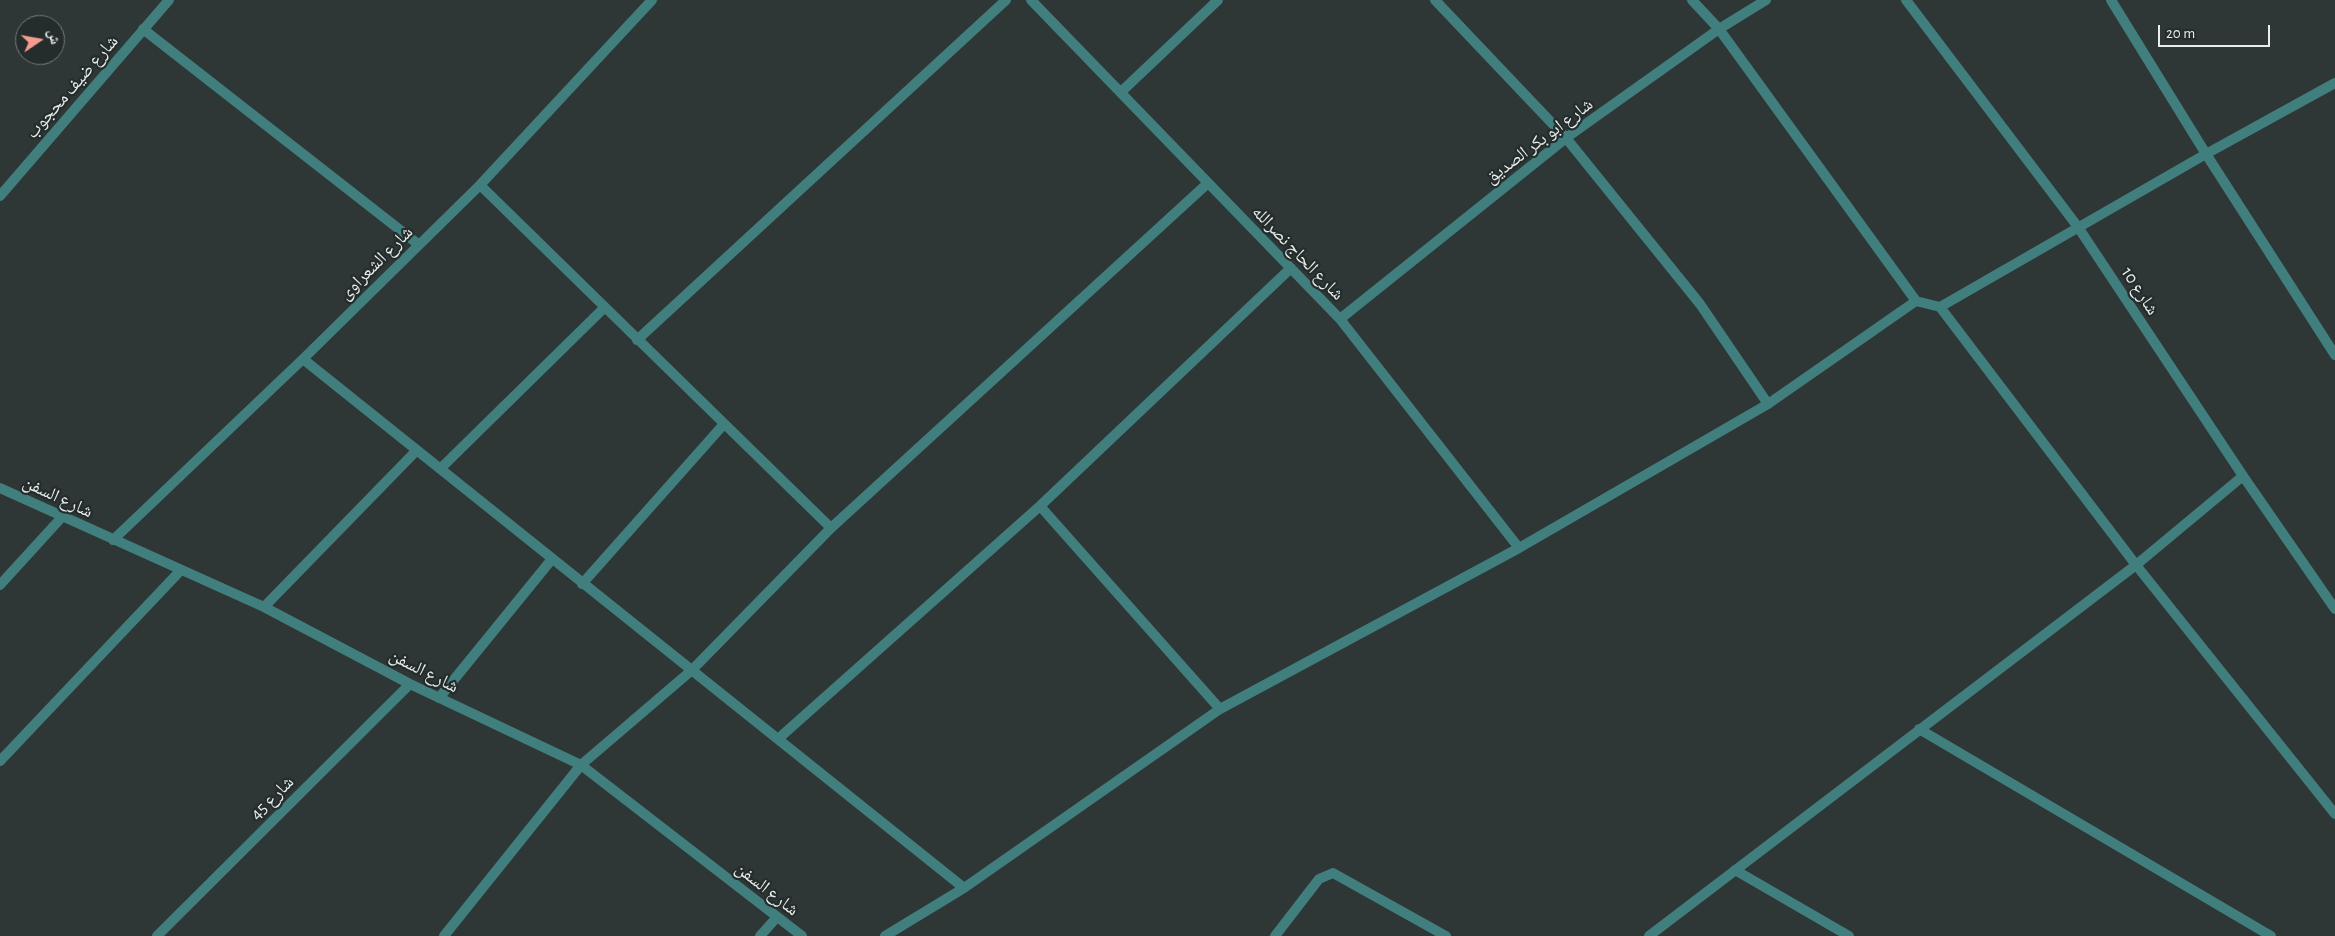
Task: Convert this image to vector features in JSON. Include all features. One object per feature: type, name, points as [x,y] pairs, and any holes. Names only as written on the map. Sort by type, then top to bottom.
[{"type":"street","name":"شارع ضيف محجوب","points":[[0,196],[169,0]]},
{"type":"street","name":"شارع الشعراوى","points":[[113,540],[303,359],[480,185],[652,0]]},
{"type":"street","points":[[637,340],[1006,0]]},
{"type":"street","points":[[1121,92],[1218,0]]},
{"type":"street","points":[[1435,0],[1566,138],[1700,304],[1768,404]]},
{"type":"street","points":[[1692,0],[1719,30],[1916,301],[1940,306],[2136,565],[2335,814]]},
{"type":"street","name":"شارع ابو بكر الصديق","points":[[1340,319],[1566,138],[1719,30],[1766,0]]},
{"type":"street","name":"شارع 10","points":[[1906,0],[2078,227],[2243,476],[2335,609]]},
{"type":"street","points":[[2111,0],[2206,154],[2335,355]]},
{"type":"street","name":"شارع الحاج نصرالله","points":[[1035,1],[1340,319],[1519,548]]},
{"type":"street","points":[[143,29],[418,244]]},
{"type":"street","points":[[1940,306],[2206,154],[2335,83]]},
{"type":"street","points":[[444,936],[580,765],[692,670],[831,528],[1208,182]]},
{"type":"street","points":[[480,185],[831,528]]},
{"type":"street","points":[[778,739],[1040,506],[1291,268]]},
{"type":"street","points":[[885,936],[964,888],[1220,709],[1519,548],[1768,404],[1916,301]]},
{"type":"street","points":[[440,469],[604,308]]},
{"type":"street","points":[[303,359],[964,888]]},
{"type":"street","points":[[582,584],[724,424]]},
{"type":"street","points":[[264,607],[417,450]]},
{"type":"street","points":[[1649,936],[2136,565],[2243,476]]},
{"type":"street","name":"شارع السفن","points":[[0,488],[264,607],[410,684],[580,765],[802,936]]},
{"type":"street","points":[[1040,506],[1220,709]]},
{"type":"street","points":[[0,585],[62,517]]},
{"type":"street","points":[[439,698],[552,559]]},
{"type":"street","points":[[0,761],[181,570]]},
{"type":"street","name":"شارع 45","points":[[157,936],[410,684]]},
{"type":"street","points":[[1919,729],[2271,936]]},
{"type":"street","points":[[1735,870],[1849,936]]},
{"type":"street","points":[[1275,936],[1319,880],[1333,873],[1446,936]]},
{"type":"street","points":[[760,936],[778,917]]}]
